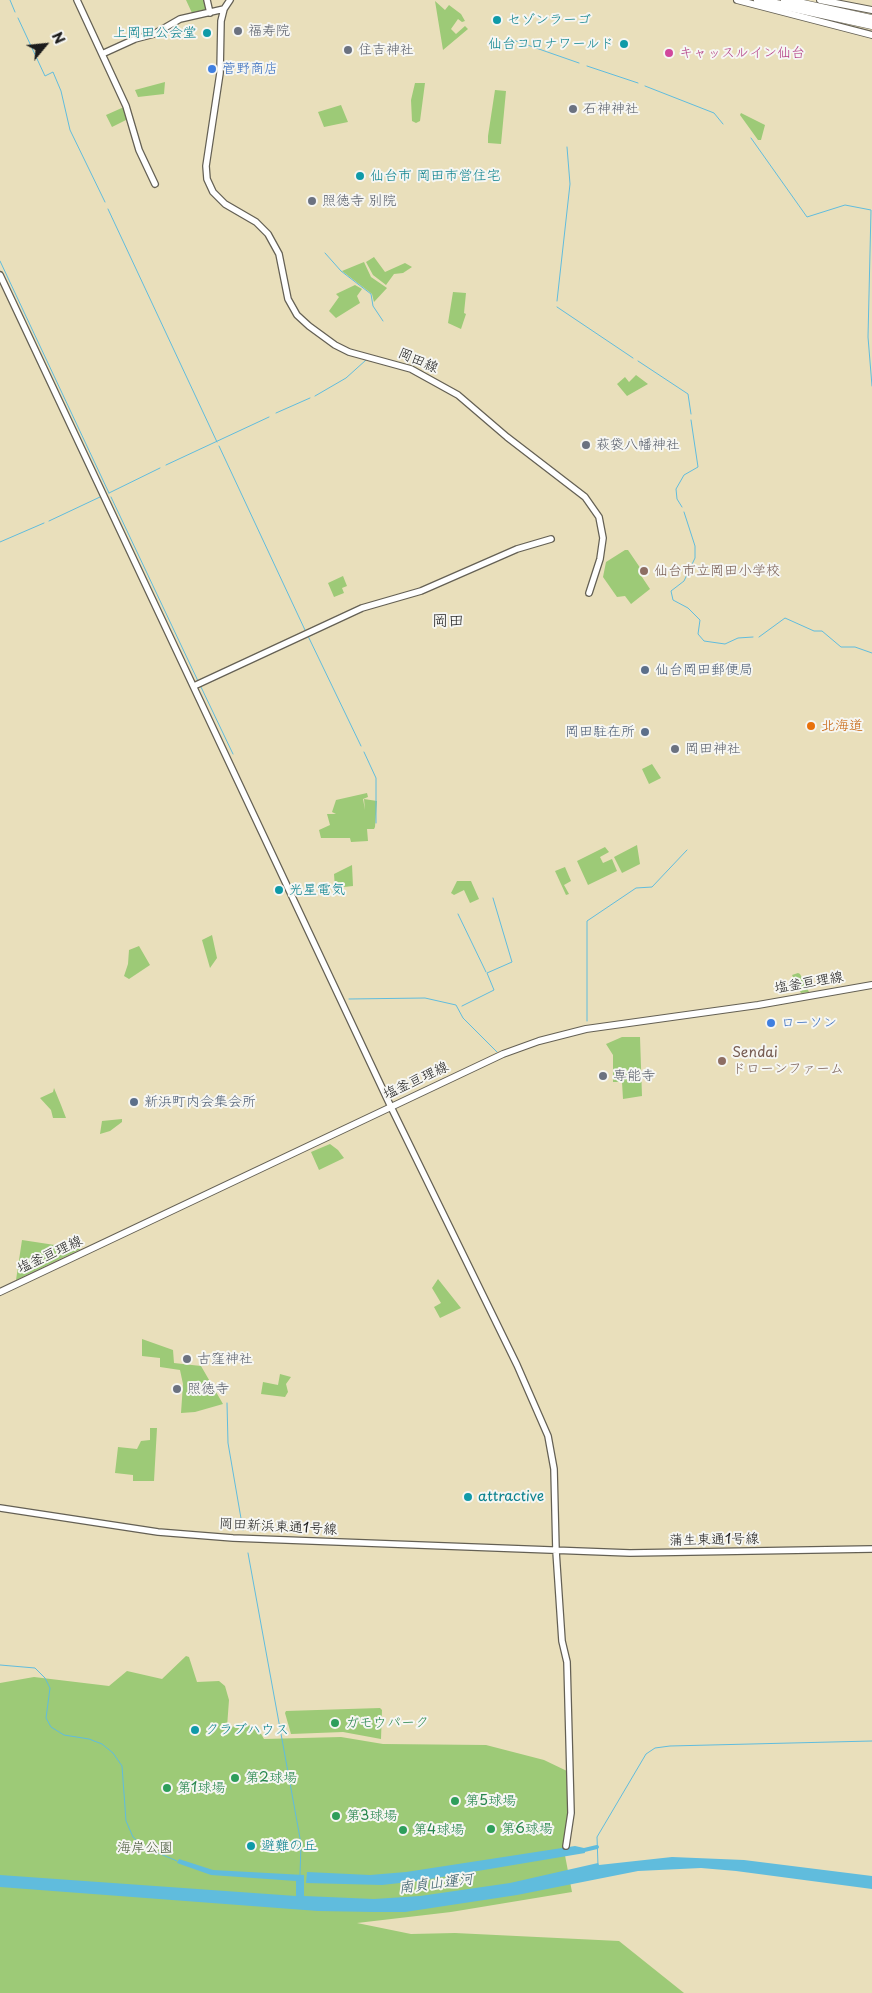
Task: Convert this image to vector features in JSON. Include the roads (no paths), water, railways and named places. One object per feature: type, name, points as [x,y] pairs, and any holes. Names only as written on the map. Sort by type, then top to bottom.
[{"type":"highway","points":[[758,0],[872,25]]},
{"type":"highway","points":[[785,0],[872,19]]},
{"type":"main road","points":[[737,0],[872,35]]},
{"type":"main road","points":[[820,0],[872,10]]},
{"type":"main road","name":"塩釜亘理線","points":[[0,1292],[503,1054],[565,1033],[758,1005],[872,985]]},
{"type":"street","points":[[77,0],[126,106],[139,150],[155,184]]},
{"type":"street","points":[[207,0],[210,13]]},
{"type":"street","points":[[102,54],[135,39],[154,34],[180,19],[224,9],[230,0]]},
{"type":"street","name":"岡田線","points":[[224,9],[221,21],[220,74],[206,166],[207,179],[213,192],[225,204],[256,222],[274,243],[279,254],[288,300],[297,314],[309,326],[335,345],[349,352],[411,369],[458,395],[506,437],[585,497],[599,518],[603,538],[600,559],[589,593]]},
{"type":"street","points":[[0,275],[391,1107],[517,1365],[548,1436],[554,1469],[555,1540],[562,1641],[567,1662],[571,1813],[566,1846]]},
{"type":"street","points":[[194,686],[362,608],[421,591],[517,549],[551,539]]},
{"type":"street","name":"岡田新浜東通1号線","points":[[0,1508],[158,1532],[233,1538],[556,1551]]},
{"type":"street","name":"蒲生東通1号線","points":[[556,1551],[689,1553],[872,1549]]},
{"type":"water","points":[[575,1846],[584,1848],[585,1853],[418,1881],[382,1885],[306,1883],[307,1872],[370,1875],[406,1872]]},
{"type":"water","points":[[672,1857],[744,1860],[872,1876],[872,1889],[701,1868],[638,1871],[517,1895],[405,1912],[374,1912],[318,1911],[0,1887],[0,1875],[296,1896],[296,1881],[211,1875],[177,1863],[179,1859],[213,1870],[304,1875],[304,1896],[374,1899],[420,1896],[510,1883],[598,1863],[599,1865]]},
{"type":"waterway","points":[[10,0],[15,12]]},
{"type":"waterway","points":[[18,18],[45,76],[53,72],[61,91],[70,130],[105,202]]},
{"type":"waterway","points":[[513,40],[579,63]]},
{"type":"waterway","points":[[587,66],[638,83]]},
{"type":"waterway","points":[[645,86],[714,113],[723,124]]},
{"type":"waterway","points":[[751,138],[807,217],[845,205],[871,210],[868,337],[872,386]]},
{"type":"waterway","points":[[557,301],[570,184],[567,147]]},
{"type":"waterway","points":[[108,209],[217,442]]},
{"type":"waterway","points":[[325,253],[341,271],[371,294],[373,306],[383,321]]},
{"type":"waterway","points":[[0,261],[109,493]]},
{"type":"waterway","points":[[557,307],[633,358]]},
{"type":"waterway","points":[[315,396],[346,378],[366,360]]},
{"type":"waterway","points":[[638,361],[688,394],[691,414]]},
{"type":"waterway","points":[[276,413],[310,398]]},
{"type":"waterway","points":[[166,465],[269,417]]},
{"type":"waterway","points":[[682,507],[677,499],[676,489],[684,475],[698,467],[691,420]]},
{"type":"waterway","points":[[75,442],[101,497]]},
{"type":"waterway","points":[[219,446],[305,630]]},
{"type":"waterway","points":[[109,493],[160,468]]},
{"type":"waterway","points":[[49,521],[100,497]]},
{"type":"waterway","points":[[111,497],[198,681]]},
{"type":"waterway","points":[[103,501],[133,564]]},
{"type":"waterway","points":[[684,512],[695,546],[695,558],[684,581],[671,591],[673,600],[688,608],[700,620],[698,634],[704,641],[725,644],[738,638],[753,637]]},
{"type":"waterway","points":[[0,542],[44,523]]},
{"type":"waterway","points":[[759,637],[785,618],[814,631],[822,631],[841,647],[855,647],[872,653]]},
{"type":"waterway","points":[[308,636],[361,746]]},
{"type":"waterway","points":[[201,687],[233,754]]},
{"type":"waterway","points":[[364,752],[376,778],[376,823]]},
{"type":"waterway","points":[[587,1021],[587,921],[636,888],[652,887],[687,850]]},
{"type":"waterway","points":[[462,1006],[494,990],[487,973],[512,962],[493,898]]},
{"type":"waterway","points":[[458,914],[486,972]]},
{"type":"waterway","points":[[349,999],[425,998],[456,1005],[463,1018],[497,1052]]},
{"type":"waterway","points":[[227,1403],[228,1443],[243,1530]]},
{"type":"waterway","points":[[248,1553],[301,1844],[300,1875]]},
{"type":"waterway","points":[[0,1665],[35,1668],[45,1678],[50,1688],[46,1718],[51,1727],[64,1735],[89,1739],[102,1744],[113,1753],[122,1766],[126,1821],[133,1837],[144,1847],[177,1861]]},
{"type":"waterway","points":[[598,1865],[597,1837],[646,1754],[655,1748],[670,1746],[872,1741]]},
{"type":"waterway","points":[[580,1851],[597,1847]]},
{"type":"place","name":"セゾンラーゴ","points":[[497,20]]},
{"type":"place","name":"福寿院","points":[[238,31]]},
{"type":"place","name":"上岡田公会堂","points":[[207,33]]},
{"type":"place","name":"仙台コロナワールド","points":[[624,44]]},
{"type":"place","name":"住吉神社","points":[[348,50]]},
{"type":"place","name":"キャッスルイン仙台","points":[[669,53]]},
{"type":"place","name":"菅野商店","points":[[212,69]]},
{"type":"place","name":"石神神社","points":[[573,109]]},
{"type":"place","name":"仙台市 岡田市営住宅","points":[[360,176]]},
{"type":"place","name":"照徳寺 別院","points":[[312,201]]},
{"type":"place","name":"萩袋八幡神社","points":[[586,445]]},
{"type":"place","name":"仙台市立岡田小学校","points":[[644,571]]},
{"type":"place","name":"仙台岡田郵便局","points":[[645,670]]},
{"type":"place","name":"北海道","points":[[811,726]]},
{"type":"place","name":"岡田駐在所","points":[[645,732]]},
{"type":"place","name":"岡田神社","points":[[675,749]]},
{"type":"place","name":"光星電気","points":[[279,890]]},
{"type":"place","name":"ローソン","points":[[771,1023]]},
{"type":"place","name":"Sendai ドローンファーム","points":[[722,1061]]},
{"type":"place","name":"専能寺","points":[[603,1076]]},
{"type":"place","name":"新浜町内会集会所","points":[[134,1102]]},
{"type":"place","name":"古窪神社","points":[[187,1359]]},
{"type":"place","name":"照徳寺","points":[[177,1389]]},
{"type":"place","name":"attractive","points":[[468,1497]]},
{"type":"place","name":"ガモウパーク","points":[[335,1723]]},
{"type":"place","name":"クラブハウス","points":[[195,1730]]},
{"type":"place","name":"第2球場","points":[[235,1778]]},
{"type":"place","name":"第1球場","points":[[167,1788]]},
{"type":"place","name":"第5球場","points":[[455,1801]]},
{"type":"place","name":"第3球場","points":[[336,1816]]},
{"type":"place","name":"第6球場","points":[[491,1829]]},
{"type":"place","name":"第4球場","points":[[403,1830]]},
{"type":"place","name":"避難の丘","points":[[251,1846]]},
{"type":"district","name":"岡田","points":[[448,622]]},
{"type":"park label","name":"海岸公園","points":[[145,1848]]},
{"type":"water label","name":"南貞山運河","points":[[436,1884]]}]
